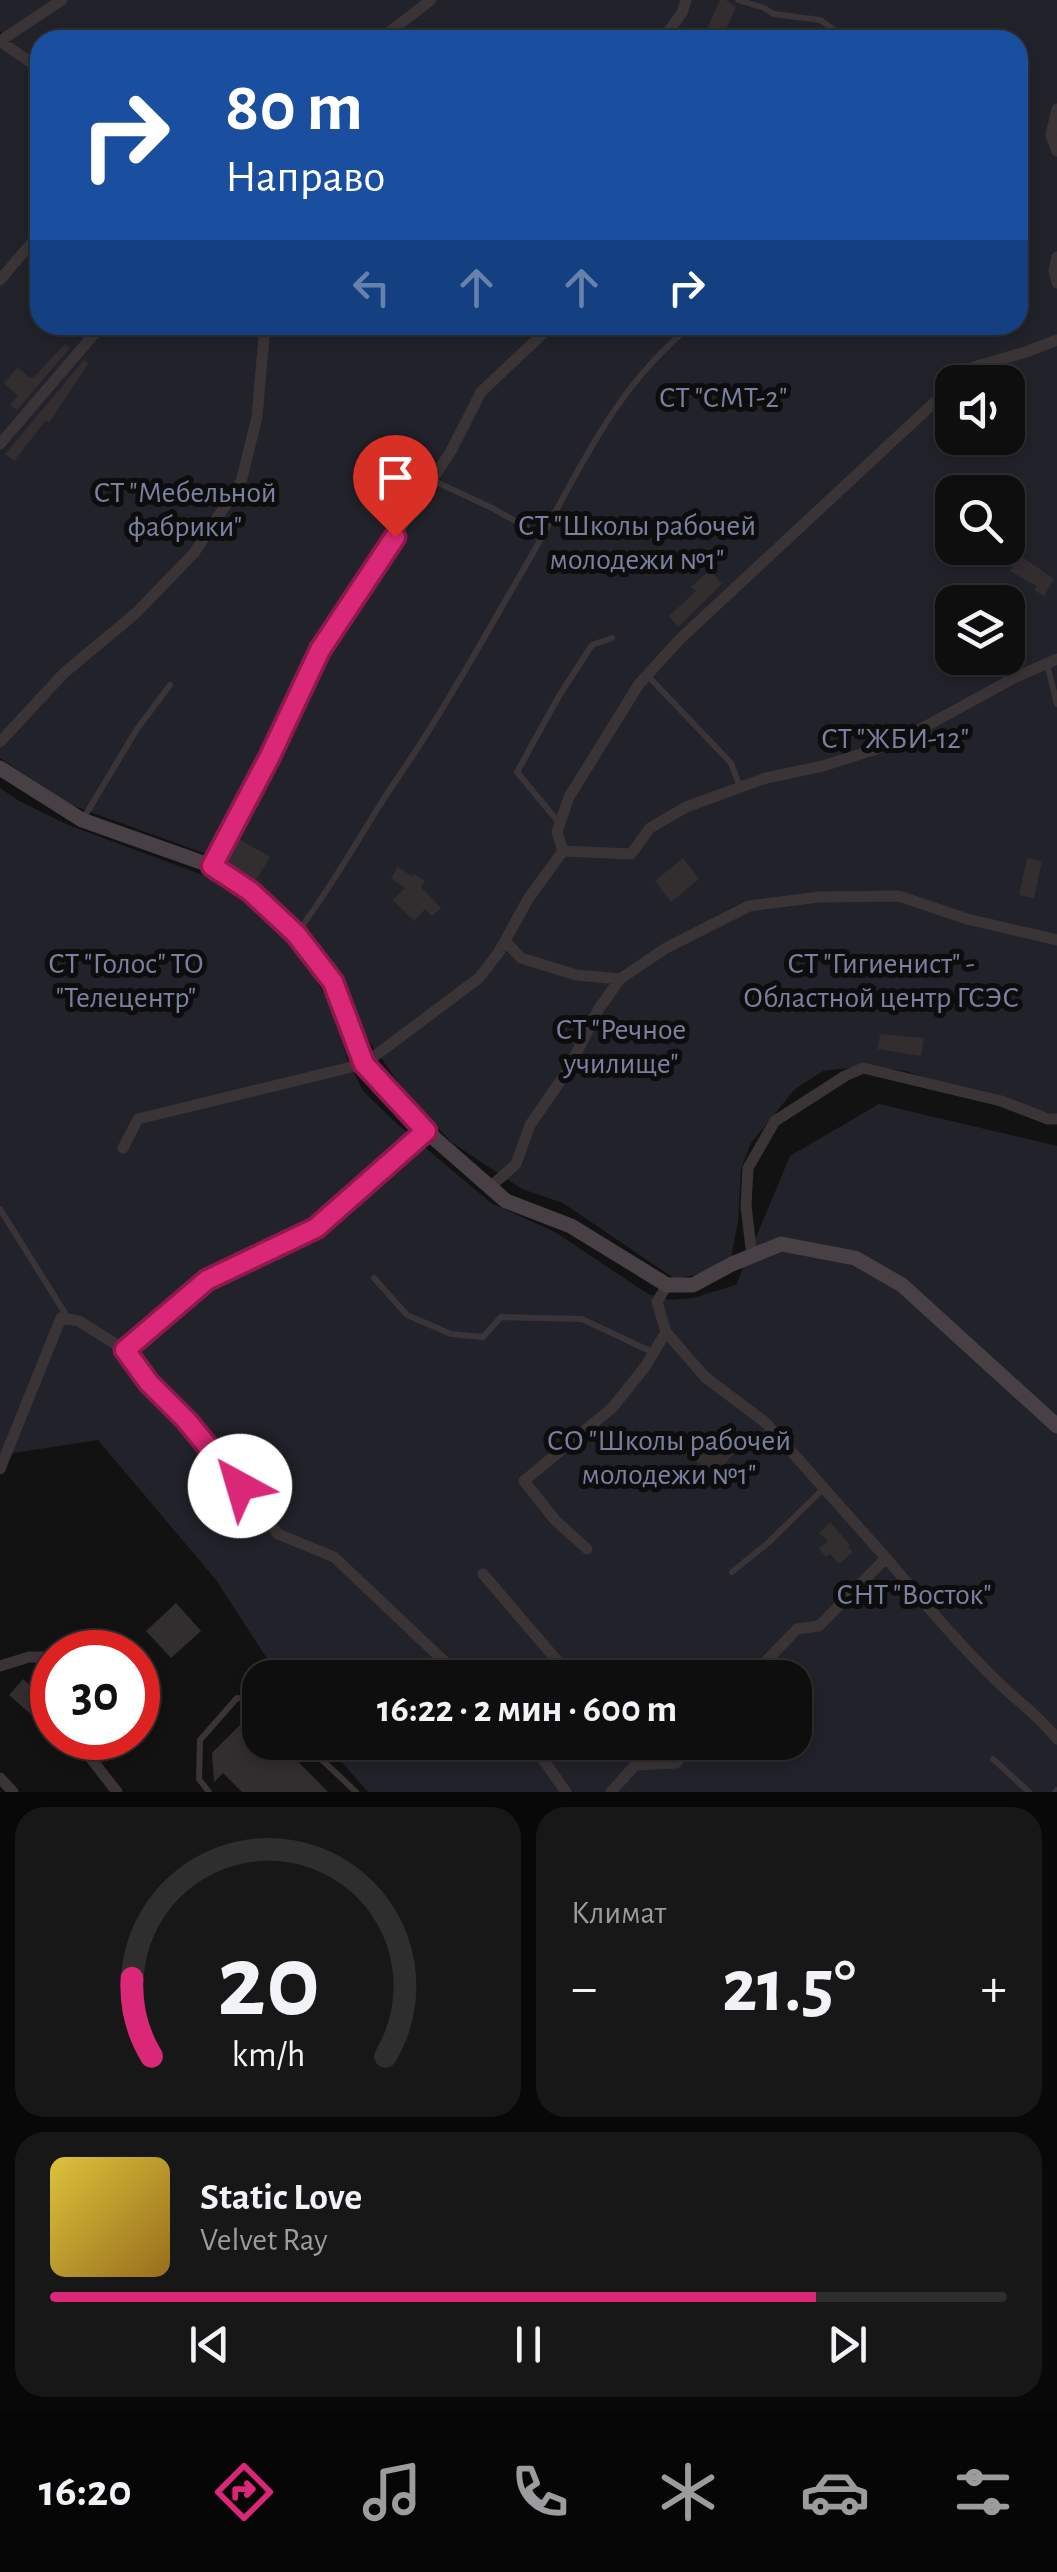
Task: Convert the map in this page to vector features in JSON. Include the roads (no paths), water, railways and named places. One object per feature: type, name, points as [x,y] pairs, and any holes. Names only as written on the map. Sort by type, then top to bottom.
[{"type":"street","points":[[30,62],[0,41],[62,0]]},
{"type":"street","points":[[392,30],[430,0]]},
{"type":"street","points":[[669,30],[686,0]]},
{"type":"street","points":[[1057,109],[1052,135],[1057,151]]},
{"type":"street","points":[[0,280],[30,245]]},
{"type":"street","points":[[1057,258],[1057,283]]},
{"type":"street","points":[[0,444],[93,335]]},
{"type":"street","points":[[0,742],[64,673],[136,613],[194,553],[241,482],[257,417],[264,335]]},
{"type":"street","points":[[212,866],[320,650],[451,451],[481,392],[541,335]]},
{"type":"street","points":[[981,365],[1057,340]]},
{"type":"street","points":[[563,850],[558,832],[569,797],[639,684],[680,640],[935,403]]},
{"type":"street","points":[[563,850],[631,854],[650,828],[686,807],[766,778],[824,766],[895,742],[1052,661]]},
{"type":"street","points":[[0,768],[82,820],[212,866],[250,891],[296,934],[333,982],[364,1064],[426,1131],[506,1202],[570,1226],[667,1285],[693,1285],[781,1244],[855,1258],[902,1286],[1057,1426]]},
{"type":"street","points":[[123,1148],[138,1119],[364,1064],[479,978],[563,850]]},
{"type":"street","points":[[490,1187],[516,1164],[530,1125],[568,1070],[598,1010],[620,979],[666,948],[749,906],[819,897],[899,896],[967,919],[1057,940]]},
{"type":"street","points":[[505,941],[521,958],[576,975],[620,979]]},
{"type":"street","points":[[752,1256],[746,1206],[748,1168],[776,1121],[844,1076],[863,1068],[1001,1100],[1057,1119]]},
{"type":"street","points":[[125,1350],[207,1280],[316,1228],[426,1131]]},
{"type":"street","points":[[667,1285],[657,1302],[666,1332],[705,1377],[766,1423],[940,1621],[1057,1739]]},
{"type":"street","points":[[0,1469],[61,1318],[79,1321],[125,1350],[278,1534],[334,1557],[443,1660]]},
{"type":"street","points":[[587,1549],[555,1520],[524,1481],[612,1408],[666,1332]]},
{"type":"street","points":[[768,1660],[797,1630],[819,1626],[886,1558]]},
{"type":"street","points":[[483,1574],[557,1660]]},
{"type":"street","points":[[0,1666],[30,1657]]},
{"type":"street","points":[[92,1760],[117,1792]]},
{"type":"street","points":[[543,1760],[566,1792]]},
{"type":"street","points":[[642,1760],[646,1764]]},
{"type":"street","points":[[611,1792],[636,1765],[678,1760]]},
{"type":"street","points":[[0,1778],[13,1792]]},
{"type":"lane","points":[[738,0],[774,14],[820,20],[834,30]]},
{"type":"lane","points":[[296,934],[339,875],[418,747],[623,396],[650,362],[681,335]]},
{"type":"lane","points":[[432,480],[542,536]]},
{"type":"lane","points":[[560,824],[517,772],[592,645],[612,638]]},
{"type":"lane","points":[[1052,661],[1057,704]]},
{"type":"lane","points":[[648,675],[731,763],[740,787]]},
{"type":"lane","points":[[82,820],[137,729],[170,685]]},
{"type":"lane","points":[[0,1209],[69,1320]]},
{"type":"lane","points":[[374,1278],[407,1315],[451,1334],[483,1336],[501,1317],[582,1319],[654,1353]]},
{"type":"lane","points":[[732,1572],[824,1488]]},
{"type":"lane","points":[[209,1792],[199,1779],[200,1740],[237,1698],[242,1699]]},
{"type":"lane","points":[[993,1759],[1029,1792]]},
{"type":"lane","points":[[322,1760],[356,1792]]},
{"type":"park label","name":"СТ \"СМТ-2\"","points":[[723,397]]},
{"type":"park label","name":"СТ \"Мебельной фабрики\"","points":[[185,509]]},
{"type":"park label","name":"СТ \"Школы рабочей молодежи №1\"","points":[[637,542]]},
{"type":"park label","name":"СТ \"ЖБИ-12\"","points":[[895,738]]},
{"type":"park label","name":"СТ \"Голос\" ТО \"Телецентр\"","points":[[126,980]]},
{"type":"park label","name":"СТ \"Гигиенист\" - Областной центр ГСЭС","points":[[881,980]]},
{"type":"park label","name":"СТ \"Речное училище\"","points":[[621,1046]]},
{"type":"park label","name":"СО \"Школы рабочей молодежи №1\"","points":[[669,1457]]},
{"type":"park label","name":"СНТ \"Восток\"","points":[[914,1594]]}]
